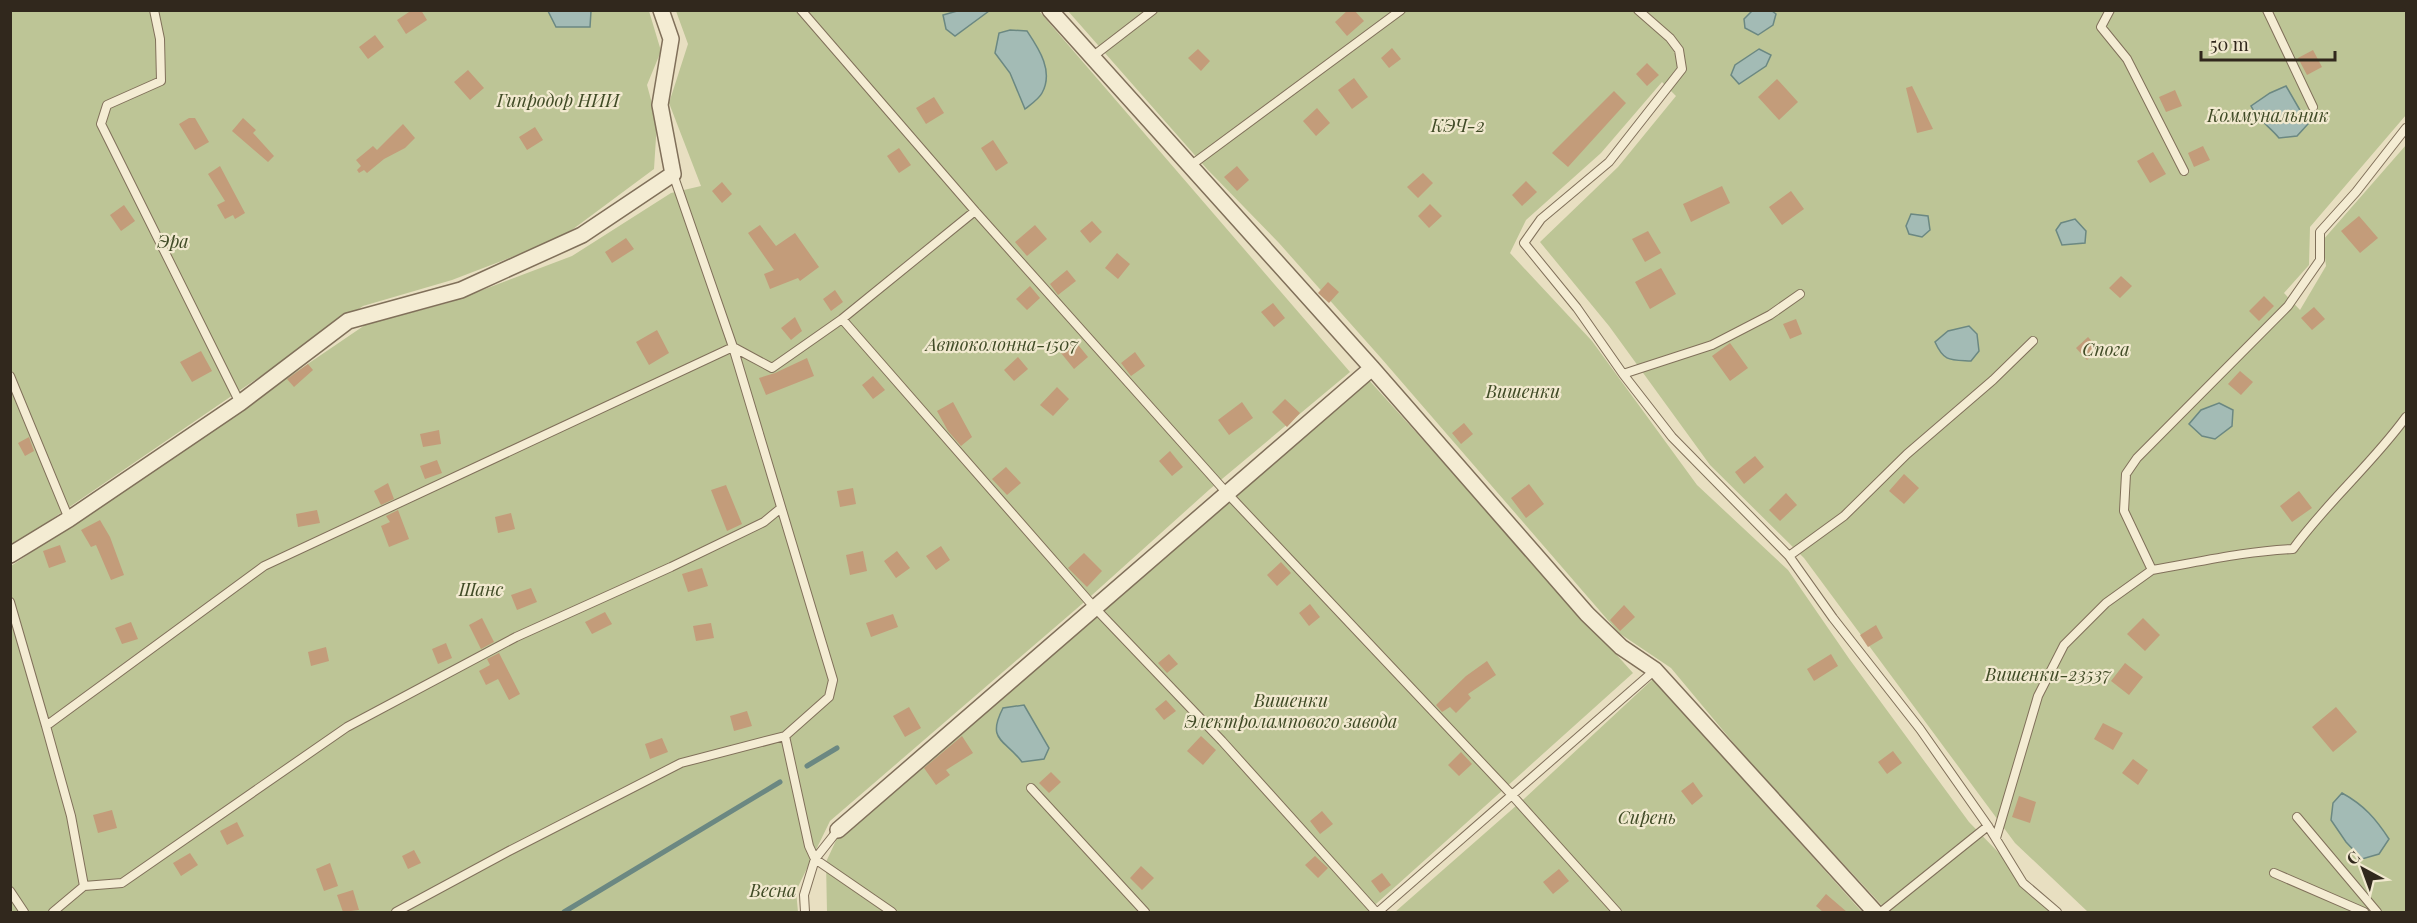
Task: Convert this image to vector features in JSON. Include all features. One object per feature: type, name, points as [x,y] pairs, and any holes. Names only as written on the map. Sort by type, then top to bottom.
[{"type":"street","points":[[10,555],[69,519],[240,403],[348,321],[461,290],[582,235],[673,174],[660,105],[671,39],[661,10]]},
{"type":"street","points":[[1050,10],[1372,368],[1587,615],[1621,647],[1654,670],[1875,912]]},
{"type":"street","points":[[838,830],[1372,368]]},
{"type":"lane","points":[[154,10],[160,39],[161,81],[107,105],[101,124],[240,403]]},
{"type":"lane","points":[[801,10],[975,211],[1226,492],[1511,794],[1617,912]]},
{"type":"lane","points":[[1091,57],[1153,10]]},
{"type":"lane","points":[[1190,166],[1401,10]]},
{"type":"lane","points":[[1638,10],[1670,38],[1679,50],[1682,69],[1609,162],[1541,219],[1524,243],[1577,308],[1623,374],[1672,437],[1790,556],[1833,618],[1920,729],[1989,826],[2023,884],[2057,912]]},
{"type":"lane","points":[[2110,10],[2101,27],[2127,59],[2184,171]]},
{"type":"lane","points":[[2267,10],[2313,107]]},
{"type":"lane","points":[[2152,570],[2124,512],[2126,474],[2137,458],[2288,306],[2320,260],[2320,232],[2356,192],[2406,128]]},
{"type":"lane","points":[[396,912],[681,763],[785,736],[829,698],[833,680],[734,347],[673,174]]},
{"type":"lane","points":[[734,347],[772,368],[842,320],[975,211]]},
{"type":"lane","points":[[1623,374],[1712,345],[1770,315],[1800,294]]},
{"type":"lane","points":[[842,320],[1094,607],[1222,741],[1377,912],[1654,670]]},
{"type":"lane","points":[[1790,556],[1844,516],[1907,454],[1993,380],[2033,341]]},
{"type":"lane","points":[[46,726],[264,566],[734,347]]},
{"type":"lane","points":[[10,375],[69,519]]},
{"type":"lane","points":[[1996,838],[2038,696],[2064,645],[2106,603],[2152,570],[2229,558],[2261,550],[2293,549],[2309,527],[2367,465],[2406,417]]},
{"type":"lane","points":[[53,912],[84,886],[122,883],[347,727],[516,637],[764,522],[781,508]]},
{"type":"lane","points":[[10,602],[71,816],[84,886]]},
{"type":"lane","points":[[785,736],[809,846],[815,860],[892,912]]},
{"type":"lane","points":[[1031,788],[1145,912]]},
{"type":"lane","points":[[2297,817],[2377,912]]},
{"type":"lane","points":[[1881,912],[1989,826]]},
{"type":"lane","points":[[805,912],[804,895],[815,860],[838,830]]},
{"type":"lane","points":[[2274,873],[2364,912]]},
{"type":"lane","points":[[10,891],[24,912]]},
{"type":"green space","name":"Эра","points":[[10,11],[649,11],[661,51],[647,85],[657,122],[654,169],[561,238],[452,280],[363,306],[11,547]]},
{"type":"green space","points":[[676,11],[1039,11],[1350,372],[1210,489],[1082,604],[830,821],[796,891],[798,912],[11,912],[11,566],[365,325],[451,302],[572,256],[671,193],[701,186],[669,103],[688,44]]},
{"type":"green space","points":[[1068,11],[2406,11],[2406,115],[2310,227],[2309,265],[2284,293],[2300,310],[2326,266],[2323,240],[2406,145],[2406,912],[2088,912],[2015,843],[1804,558],[1710,465],[1609,326],[1540,242],[1618,167],[1676,96],[1662,82],[1601,153],[1526,220],[1510,253],[1592,341],[1697,485],[1788,570],[1850,660],[1969,822],[2056,912],[1888,912],[1751,764],[1671,668],[1619,633],[1381,358],[1279,243],[1207,169]]},
{"type":"green space","name":"Вишенки Электролампового завода","points":[[1368,379],[1633,673],[1367,912],[827,912],[826,862],[839,834]]},
{"type":"green space","name":"Сирень","points":[[1653,679],[1862,912],[1395,912],[1525,798]]},
{"type":"water","points":[[548,11],[591,11],[590,27],[556,27]]},
{"type":"water","points":[[957,11],[989,11],[955,36],[946,29],[943,15]]},
{"type":"water","points":[[1752,11],[1772,11],[1776,14],[1773,25],[1758,35],[1745,28],[1744,19]]},
{"type":"water","points":[[1010,30],[1027,31],[1044,60],[1046,68],[1042,93],[1025,109],[1010,73],[995,53],[999,33]]},
{"type":"water","points":[[1759,49],[1771,55],[1766,66],[1739,84],[1731,75],[1735,65]]},
{"type":"water","points":[[2286,86],[2308,124],[2297,136],[2279,138],[2251,106],[2270,93]]},
{"type":"water","points":[[1911,214],[1928,216],[1930,230],[1922,237],[1909,234],[1906,226]]},
{"type":"water","points":[[2075,219],[2086,231],[2085,243],[2062,245],[2056,230],[2061,223]]},
{"type":"water","points":[[1969,326],[1977,334],[1979,351],[1971,361],[1945,357],[1935,342],[1948,331]]},
{"type":"water","points":[[2219,403],[2233,410],[2232,426],[2215,439],[2202,436],[2189,424],[2201,410]]},
{"type":"water","points":[[1024,705],[1049,748],[1044,759],[1022,762],[997,734],[996,727],[1003,708]]},
{"type":"water","points":[[2342,793],[2369,813],[2389,839],[2379,854],[2362,859],[2346,842],[2331,820],[2333,803]]},
{"type":"building","points":[[412,10],[421,10],[427,20],[406,34],[397,20]]},
{"type":"building","points":[[1348,10],[1354,10],[1364,21],[1347,36],[1335,22]]},
{"type":"building","points":[[375,35],[384,47],[368,59],[359,47]]},
{"type":"building","points":[[1392,48],[1401,59],[1389,68],[1381,58]]},
{"type":"building","points":[[1198,49],[1210,61],[1201,71],[1188,58]]},
{"type":"building","points":[[2313,50],[2322,67],[2307,75],[2298,58]]},
{"type":"building","points":[[1647,63],[1659,75],[1647,86],[1636,74]]},
{"type":"building","points":[[468,70],[484,88],[470,100],[454,82]]},
{"type":"building","points":[[1354,78],[1368,97],[1352,109],[1338,90]]},
{"type":"building","points":[[1777,79],[1798,102],[1779,120],[1758,97]]},
{"type":"building","points":[[1912,86],[1933,129],[1917,133],[1906,88]]},
{"type":"building","points":[[2175,90],[2182,106],[2166,112],[2159,97]]},
{"type":"building","points":[[1614,91],[1626,103],[1568,167],[1552,153]]},
{"type":"building","points":[[934,97],[944,113],[926,124],[916,108]]},
{"type":"building","points":[[1317,108],[1330,123],[1316,136],[1303,121]]},
{"type":"building","points":[[189,118],[195,118],[209,142],[195,150],[179,124]]},
{"type":"building","points":[[243,118],[256,130],[253,133],[274,156],[268,162],[232,131]]},
{"type":"building","points":[[403,124],[415,138],[405,148],[384,159],[367,173],[364,170],[359,173],[357,170],[361,166],[356,160],[373,146],[377,150]]},
{"type":"building","points":[[535,127],[543,140],[527,150],[519,137]]},
{"type":"building","points":[[993,140],[1008,163],[996,171],[981,148]]},
{"type":"building","points":[[2203,146],[2210,160],[2194,167],[2188,153]]},
{"type":"building","points":[[899,148],[911,165],[899,173],[887,156]]},
{"type":"building","points":[[2153,152],[2166,174],[2150,183],[2137,161]]},
{"type":"building","points":[[220,166],[245,213],[235,219],[233,215],[225,219],[217,205],[225,201],[208,174]]},
{"type":"building","points":[[1237,166],[1249,180],[1237,191],[1224,177]]},
{"type":"building","points":[[1423,173],[1433,183],[1418,198],[1407,187]]},
{"type":"building","points":[[1526,181],[1537,192],[1522,206],[1512,195]]},
{"type":"building","points":[[722,182],[732,194],[722,203],[712,191]]},
{"type":"building","points":[[1722,186],[1730,203],[1691,222],[1683,204]]},
{"type":"building","points":[[1791,191],[1804,209],[1782,225],[1769,207]]},
{"type":"building","points":[[1430,204],[1442,216],[1429,228],[1418,216]]},
{"type":"building","points":[[124,205],[135,221],[121,231],[110,215]]},
{"type":"building","points":[[2359,216],[2378,238],[2360,253],[2341,231]]},
{"type":"building","points":[[1092,221],[1102,232],[1090,243],[1080,231]]},
{"type":"building","points":[[760,225],[776,246],[795,233],[819,267],[800,281],[798,278],[770,289],[764,274],[774,270],[748,233]]},
{"type":"building","points":[[1035,225],[1047,239],[1027,256],[1015,242]]},
{"type":"building","points":[[1648,231],[1661,253],[1645,262],[1632,239]]},
{"type":"building","points":[[626,238],[634,249],[612,263],[605,252]]},
{"type":"building","points":[[1117,253],[1130,264],[1118,279],[1105,268]]},
{"type":"building","points":[[1661,268],[1676,294],[1650,309],[1635,282]]},
{"type":"building","points":[[1067,270],[1076,281],[1058,295],[1050,284]]},
{"type":"building","points":[[2121,276],[2132,286],[2120,298],[2109,288]]},
{"type":"building","points":[[1328,282],[1339,292],[1329,303],[1318,293]]},
{"type":"building","points":[[1030,286],[1040,298],[1027,310],[1016,299]]},
{"type":"building","points":[[835,290],[843,302],[831,311],[823,299]]},
{"type":"building","points":[[2264,296],[2274,306],[2259,321],[2249,311]]},
{"type":"building","points":[[1273,303],[1285,318],[1274,327],[1261,312]]},
{"type":"building","points":[[2314,307],[2325,319],[2312,330],[2301,318]]},
{"type":"building","points":[[795,317],[802,331],[791,340],[781,328]]},
{"type":"building","points":[[1796,319],[1802,334],[1790,339],[1783,324]]},
{"type":"building","points":[[657,330],[669,353],[649,365],[636,342]]},
{"type":"building","points":[[2088,337],[2099,349],[2087,360],[2076,348]]},
{"type":"building","points":[[1075,341],[1088,357],[1074,369],[1061,353]]},
{"type":"building","points":[[1730,343],[1748,368],[1730,381],[1712,356]]},
{"type":"building","points":[[201,351],[212,371],[192,382],[180,362]]},
{"type":"building","points":[[1135,352],[1145,366],[1131,376],[1121,363]]},
{"type":"building","points":[[1018,357],[1028,369],[1014,381],[1004,370]]},
{"type":"building","points":[[807,358],[814,376],[766,395],[759,378]]},
{"type":"building","points":[[308,364],[313,370],[294,387],[287,379]]},
{"type":"building","points":[[2240,371],[2253,382],[2241,395],[2228,384]]},
{"type":"building","points":[[873,376],[885,390],[873,399],[862,385]]},
{"type":"building","points":[[1057,387],[1069,399],[1053,416],[1040,405]]},
{"type":"building","points":[[1285,399],[1300,413],[1287,427],[1272,412]]},
{"type":"building","points":[[953,402],[972,437],[961,446],[948,431],[937,411]]},
{"type":"building","points":[[1242,402],[1253,418],[1229,435],[1218,420]]},
{"type":"building","points":[[1464,423],[1473,434],[1461,444],[1452,433]]},
{"type":"building","points":[[439,430],[441,444],[423,447],[420,434]]},
{"type":"building","points":[[29,437],[34,451],[25,456],[18,443]]},
{"type":"building","points":[[1170,451],[1183,467],[1172,476],[1159,461]]},
{"type":"building","points":[[1755,456],[1764,467],[1744,484],[1735,472]]},
{"type":"building","points":[[437,460],[442,473],[425,479],[420,466]]},
{"type":"building","points":[[1006,467],[1021,483],[1007,495],[992,479]]},
{"type":"building","points":[[1904,474],[1919,488],[1904,504],[1889,491]]},
{"type":"building","points":[[388,483],[394,499],[381,505],[374,491]]},
{"type":"building","points":[[1529,484],[1544,504],[1526,518],[1511,498]]},
{"type":"building","points":[[726,485],[742,524],[727,531],[711,490]]},
{"type":"building","points":[[853,488],[856,504],[840,507],[837,491]]},
{"type":"building","points":[[2299,491],[2312,508],[2292,522],[2280,506]]},
{"type":"building","points":[[1786,493],[1797,505],[1780,521],[1769,510]]},
{"type":"building","points":[[317,510],[320,523],[298,527],[296,514]]},
{"type":"building","points":[[398,510],[409,539],[389,547],[381,526],[390,522],[386,516]]},
{"type":"building","points":[[511,513],[515,529],[498,533],[495,517]]},
{"type":"building","points":[[100,520],[110,537],[124,575],[111,580],[96,545],[91,547],[81,530]]},
{"type":"building","points":[[60,545],[66,562],[49,568],[43,551]]},
{"type":"building","points":[[941,546],[950,560],[936,570],[926,556]]},
{"type":"building","points":[[863,551],[867,571],[850,575],[846,555]]},
{"type":"building","points":[[897,551],[910,568],[896,578],[884,561]]},
{"type":"building","points":[[1084,553],[1102,571],[1087,587],[1068,568]]},
{"type":"building","points":[[1281,562],[1291,573],[1277,586],[1267,575]]},
{"type":"building","points":[[702,568],[708,586],[688,592],[682,574]]},
{"type":"building","points":[[531,588],[537,602],[517,610],[511,595]]},
{"type":"building","points":[[1310,604],[1320,617],[1309,626],[1299,613]]},
{"type":"building","points":[[1624,605],[1635,617],[1620,631],[1610,620]]},
{"type":"building","points":[[605,612],[612,624],[592,634],[585,622]]},
{"type":"building","points":[[893,614],[898,627],[871,637],[866,623]]},
{"type":"building","points":[[482,618],[494,642],[481,649],[469,625]]},
{"type":"building","points":[[2143,618],[2160,635],[2145,651],[2127,634]]},
{"type":"building","points":[[131,622],[138,639],[122,644],[115,628]]},
{"type":"building","points":[[711,623],[714,638],[696,641],[693,626]]},
{"type":"building","points":[[1876,625],[1883,638],[1868,647],[1860,635]]},
{"type":"building","points":[[446,643],[452,658],[438,664],[432,649]]},
{"type":"building","points":[[326,647],[329,661],[311,666],[308,652]]},
{"type":"building","points":[[499,653],[520,694],[509,700],[498,679],[486,685],[479,671],[490,665],[487,659]]},
{"type":"building","points":[[1169,654],[1178,664],[1167,673],[1158,663]]},
{"type":"building","points":[[1831,654],[1838,666],[1814,681],[1807,669]]},
{"type":"building","points":[[1487,661],[1496,675],[1468,694],[1471,698],[1456,713],[1450,707],[1442,712],[1436,705],[1466,676]]},
{"type":"building","points":[[2125,663],[2143,677],[2129,695],[2111,681]]},
{"type":"building","points":[[1166,700],[1176,711],[1164,720],[1155,709]]},
{"type":"building","points":[[909,707],[921,728],[905,737],[893,716]]},
{"type":"building","points":[[2336,707],[2357,732],[2333,752],[2312,727]]},
{"type":"building","points":[[747,711],[752,726],[734,731],[730,716]]},
{"type":"building","points":[[2103,723],[2123,733],[2113,750],[2094,739]]},
{"type":"building","points":[[962,736],[973,753],[946,770],[950,775],[936,785],[924,768]]},
{"type":"building","points":[[1201,736],[1216,750],[1203,765],[1187,751]]},
{"type":"building","points":[[662,738],[668,752],[650,759],[645,744]]},
{"type":"building","points":[[1893,751],[1902,763],[1887,774],[1878,762]]},
{"type":"building","points":[[1461,752],[1472,764],[1459,776],[1448,765]]},
{"type":"building","points":[[2133,759],[2148,770],[2138,785],[2122,773]]},
{"type":"building","points":[[1051,772],[1061,782],[1049,793],[1039,783]]},
{"type":"building","points":[[1693,782],[1703,796],[1692,805],[1681,791]]},
{"type":"building","points":[[2019,796],[2036,802],[2030,823],[2012,817]]},
{"type":"building","points":[[112,810],[117,828],[98,833],[93,815]]},
{"type":"building","points":[[1322,811],[1333,824],[1320,834],[1310,821]]},
{"type":"building","points":[[237,822],[244,836],[227,845],[220,831]]},
{"type":"building","points":[[414,850],[421,863],[408,869],[402,856]]},
{"type":"building","points":[[190,853],[198,865],[181,876],[173,863]]},
{"type":"building","points":[[1315,856],[1328,868],[1318,878],[1305,865]]},
{"type":"building","points":[[330,863],[338,886],[324,891],[316,869]]},
{"type":"building","points":[[1141,866],[1154,878],[1142,890],[1130,878]]},
{"type":"building","points":[[1559,869],[1569,881],[1553,894],[1543,882]]},
{"type":"building","points":[[1382,873],[1391,885],[1380,893],[1371,881]]},
{"type":"building","points":[[353,890],[359,910],[343,912],[337,895]]},
{"type":"building","points":[[1826,894],[1847,912],[1823,912],[1816,906]]},
{"type":"waterway","points":[[807,766],[837,748]]},
{"type":"waterway","points":[[564,912],[780,782]]},
{"type":"park label","name":"Гипродор НИИ","points":[[558,100]]},
{"type":"park label","name":"Коммунальник","points":[[2268,115]]},
{"type":"park label","name":"КЭЧ-2","points":[[1458,125]]},
{"type":"park label","name":"Автоколонна-1507","points":[[1002,344]]},
{"type":"park label","name":"Спога","points":[[2106,349]]},
{"type":"park label","name":"Вишенки","points":[[1523,391]]},
{"type":"park label","name":"Шанс","points":[[481,589]]},
{"type":"park label","name":"Вишенки-23537","points":[[2048,674]]},
{"type":"park label","name":"Весна","points":[[773,890]]}]
